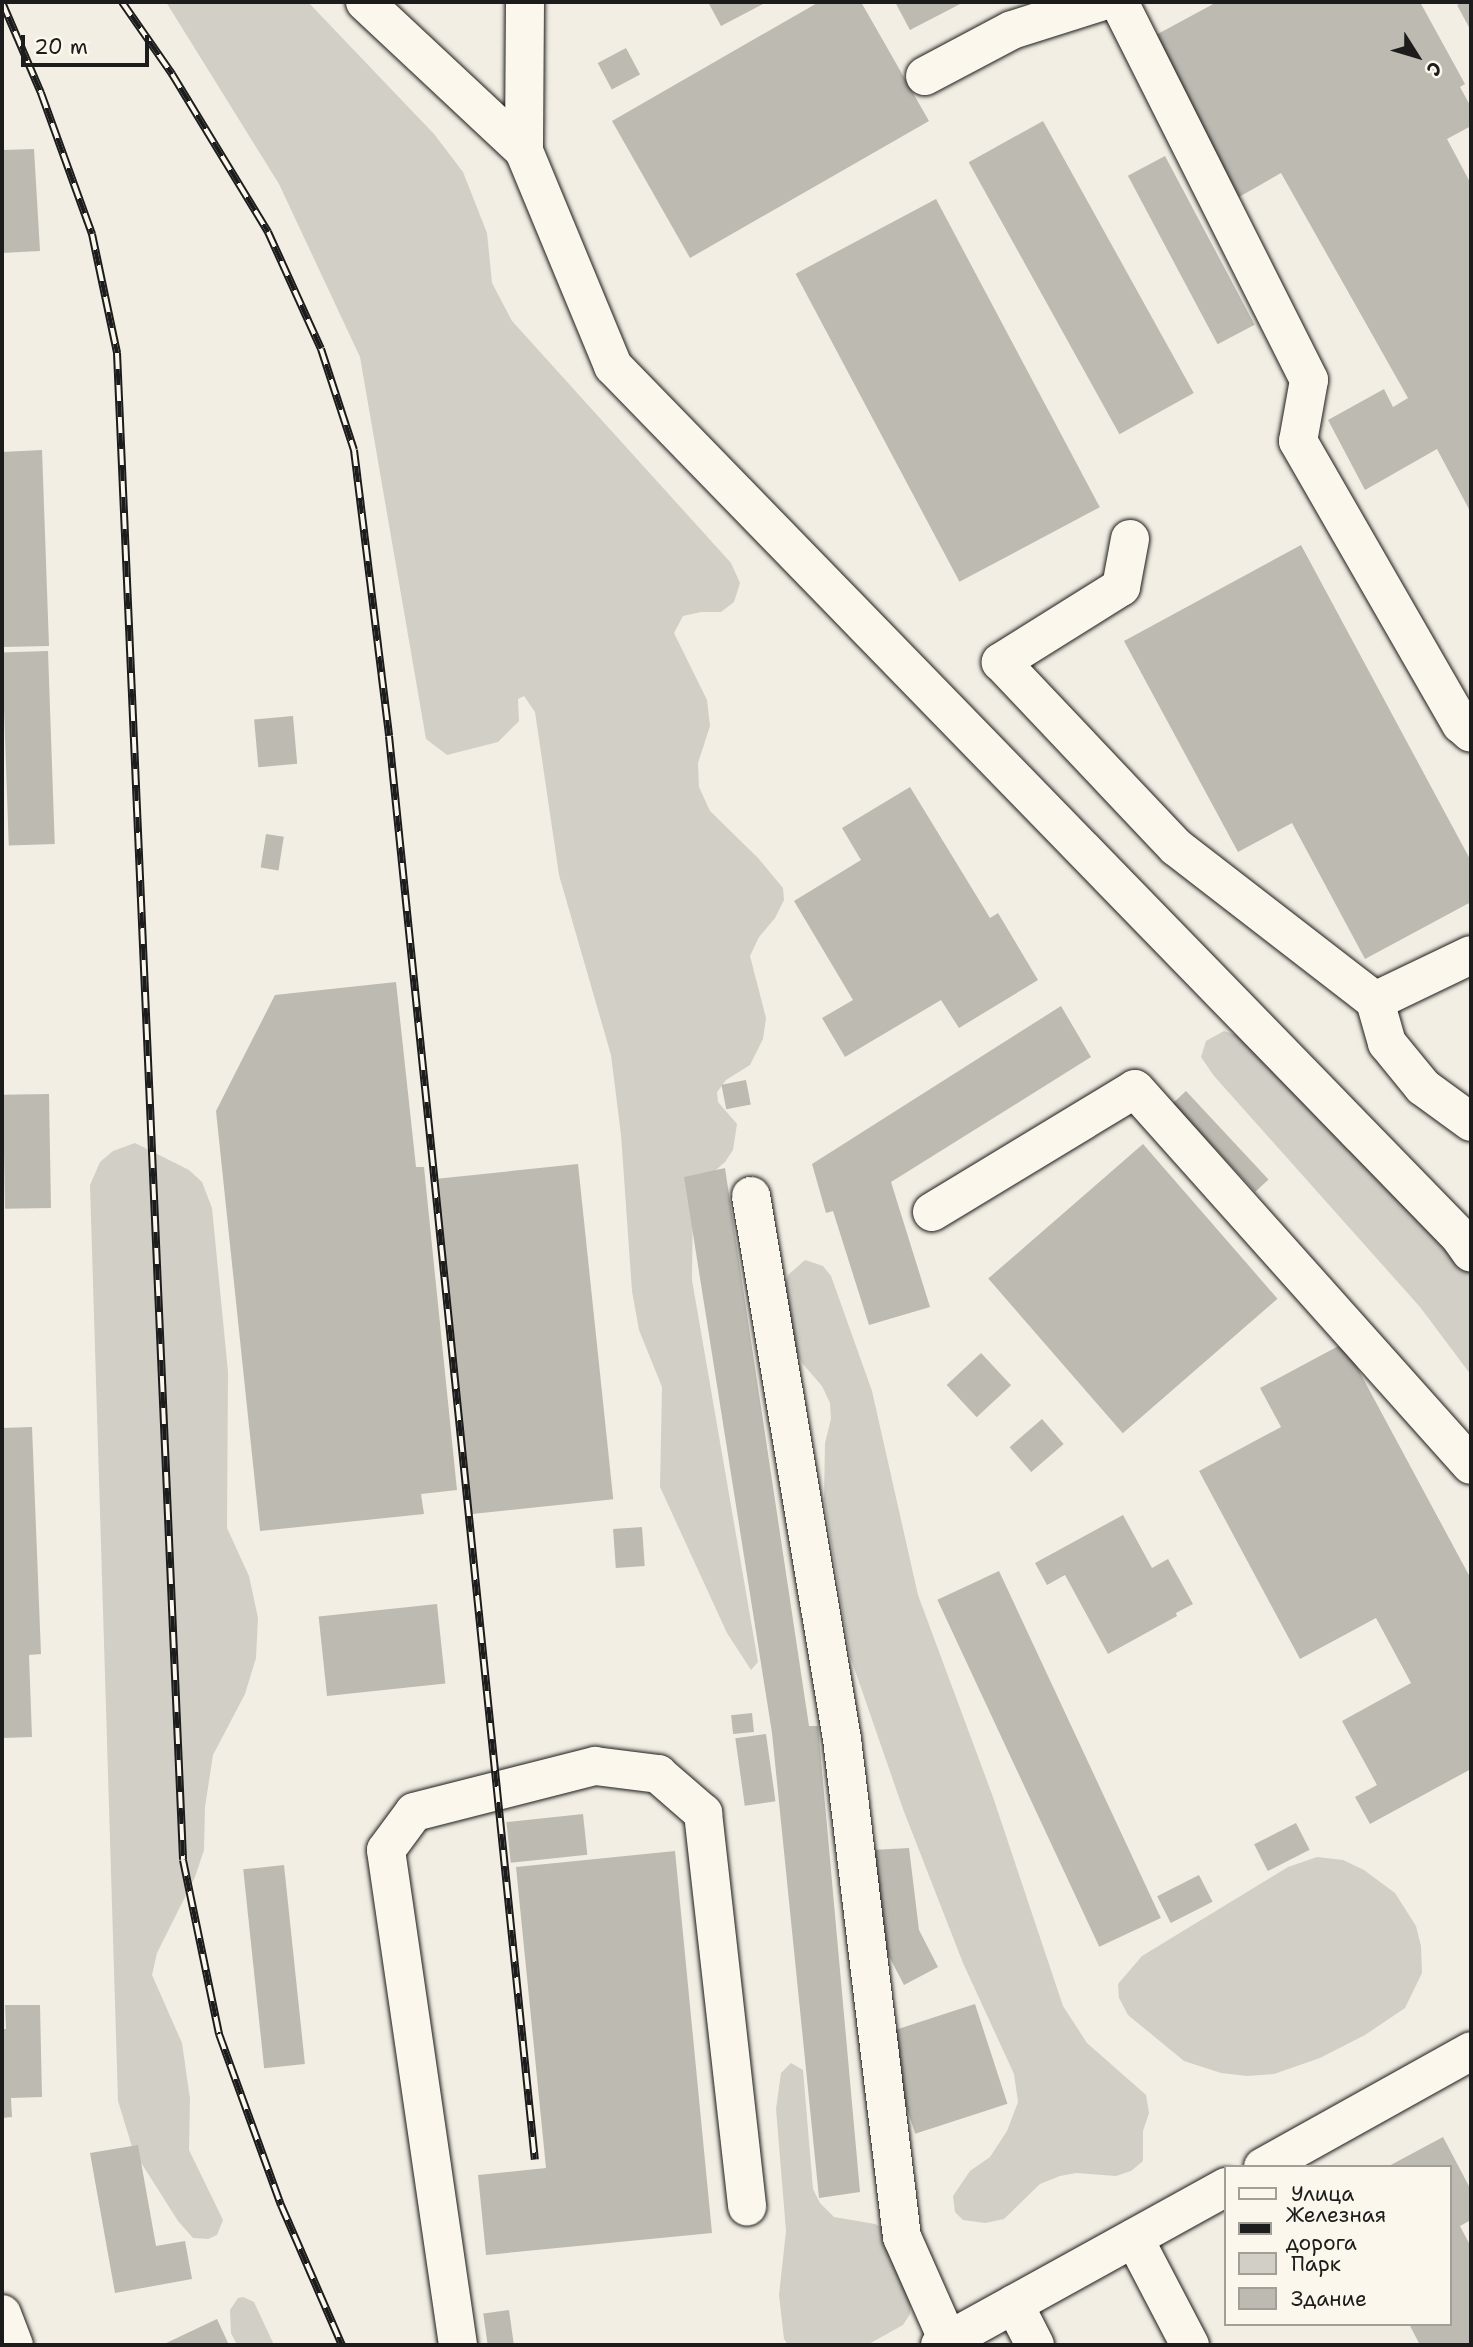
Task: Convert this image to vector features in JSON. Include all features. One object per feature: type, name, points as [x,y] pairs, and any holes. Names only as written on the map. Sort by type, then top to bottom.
[{"type":"street","points":[[365,2],[524,150]]},
{"type":"street","points":[[525,2],[524,150],[613,366],[1450,1227],[1471,1253]]},
{"type":"street","points":[[926,76],[1012,30],[1100,2]]},
{"type":"street","points":[[1119,2],[1309,380],[1298,442],[1461,724],[1471,733]]},
{"type":"street","points":[[1130,539],[1121,587],[1001,662],[1176,847],[1375,1001],[1387,1043],[1423,1087],[1471,1122]]},
{"type":"street","points":[[1375,1001],[1471,955]]},
{"type":"street","points":[[932,1212],[1135,1089],[1471,1465]]},
{"type":"street","points":[[751,1196],[842,1739],[902,2237],[944,2343],[1224,2188]]},
{"type":"street","points":[[458,2345],[386,1850],[414,1812],[595,1766],[658,1774],[703,1813],[747,2207]]},
{"type":"street","points":[[1267,2165],[1471,2051]]},
{"type":"street","points":[[1134,2238],[1190,2345]]},
{"type":"street","points":[[1014,2304],[1035,2345]]},
{"type":"green space","points":[[166,2],[308,2],[434,134],[463,172],[487,233],[492,283],[512,321],[731,563],[740,583],[734,602],[721,612],[683,616],[674,633],[707,700],[710,726],[698,763],[699,787],[710,811],[758,858],[783,888],[784,900],[775,918],[759,937],[750,956],[766,1018],[763,1039],[750,1065],[726,1080],[717,1092],[718,1102],[737,1124],[733,1150],[725,1162],[700,1184],[693,1198],[692,1280],[758,1662],[751,1670],[727,1633],[660,1487],[662,1387],[639,1330],[632,1291],[621,1135],[611,1055],[559,875],[535,712],[524,696],[518,699],[519,721],[498,742],[447,755],[426,739],[360,357],[279,184]]},
{"type":"green space","points":[[1224,1031],[1253,1041],[1471,1264],[1471,1375],[1420,1307],[1214,1076],[1201,1057],[1206,1041]]},
{"type":"green space","points":[[135,1143],[189,1170],[202,1182],[212,1208],[228,1372],[227,1528],[249,1576],[258,1618],[256,1658],[245,1694],[213,1755],[205,1807],[204,1850],[195,1877],[157,1953],[152,1975],[182,2043],[190,2099],[189,2150],[223,2220],[217,2235],[208,2239],[193,2238],[178,2221],[133,2150],[118,2101],[90,1185],[100,1162],[113,1151]]},
{"type":"green space","points":[[805,1260],[823,1266],[831,1276],[872,1391],[918,1595],[993,1797],[1063,2006],[1087,2043],[1146,2095],[1149,2113],[1143,2131],[1143,2161],[1131,2171],[1116,2176],[1076,2173],[1060,2176],[1040,2184],[1004,2219],[985,2223],[963,2220],[955,2212],[953,2196],[970,2171],[990,2157],[1007,2131],[1018,2102],[1014,2074],[963,1963],[903,1809],[850,1656],[824,1499],[825,1443],[831,1419],[830,1403],[822,1386],[802,1363],[790,1338],[785,1285],[788,1275]]},
{"type":"green space","points":[[1317,1857],[1343,1860],[1364,1870],[1395,1893],[1416,1926],[1421,1946],[1422,1973],[1405,2008],[1365,2035],[1320,2058],[1274,2074],[1247,2076],[1221,2073],[1184,2061],[1128,2015],[1119,1998],[1118,1984],[1142,1956],[1288,1867]]},
{"type":"green space","points":[[791,2063],[803,2070],[813,2189],[820,2203],[834,2217],[875,2224],[885,2229],[912,2294],[910,2314],[903,2325],[867,2345],[788,2345],[784,2339],[779,2295],[786,2231],[776,2109],[781,2073]]},
{"type":"green space","points":[[243,2297],[254,2302],[274,2345],[237,2345],[231,2333],[230,2310],[238,2298]]},
{"type":"building","points":[[708,2],[767,2],[721,26]]},
{"type":"building","points":[[819,2],[861,2],[929,121],[690,258],[612,121]]},
{"type":"building","points":[[895,2],[964,2],[910,30]]},
{"type":"building","points":[[1217,2],[1420,2],[1465,84],[1460,87],[1471,107],[1471,126],[1447,139],[1471,184],[1471,513],[1437,449],[1365,490],[1328,420],[1384,389],[1393,407],[1408,398],[1281,173],[1239,197],[1154,36]]},
{"type":"building","points":[[1471,2],[1471,31],[1457,5]]},
{"type":"building","points":[[626,48],[640,74],[612,90],[598,63]]},
{"type":"building","points":[[1043,121],[1194,393],[1119,434],[969,162]]},
{"type":"building","points":[[34,149],[40,251],[2,253],[2,150]]},
{"type":"building","points":[[1165,156],[1255,325],[1218,344],[1128,176]]},
{"type":"building","points":[[936,199],[1100,507],[959,582],[796,274]]},
{"type":"building","points":[[42,450],[49,646],[2,647],[2,452]]},
{"type":"building","points":[[1301,545],[1471,861],[1471,902],[1365,959],[1292,823],[1238,852],[1124,641]]},
{"type":"building","points":[[48,651],[55,844],[9,845],[2,653]]},
{"type":"building","points":[[293,716],[297,764],[258,767],[254,719]]},
{"type":"building","points":[[910,787],[990,918],[998,913],[1038,980],[959,1028],[941,1000],[845,1057],[822,1018],[853,1000],[794,901],[861,860],[842,828]]},
{"type":"building","points":[[266,834],[284,837],[278,870],[261,868]]},
{"type":"building","points":[[396,982],[416,1167],[424,1167],[457,1490],[421,1494],[424,1514],[260,1531],[216,1111],[275,995]]},
{"type":"building","points":[[1061,1006],[1091,1057],[891,1182],[930,1307],[869,1325],[833,1211],[826,1213],[812,1164]]},
{"type":"building","points":[[746,1080],[751,1105],[726,1109],[721,1085]]},
{"type":"building","points":[[1186,1091],[1269,1179],[1255,1192],[1173,1103]]},
{"type":"building","points":[[49,1094],[51,1208],[5,1209],[3,1095]]},
{"type":"building","points":[[1143,1144],[1277,1299],[1123,1433],[988,1278]]},
{"type":"building","points":[[578,1164],[613,1499],[470,1514],[435,1179]]},
{"type":"building","points":[[725,1168],[809,1726],[818,1726],[860,2192],[819,2198],[772,1733],[684,1177]]},
{"type":"building","points":[[1344,1343],[1471,1579],[1471,1769],[1370,1824],[1355,1797],[1377,1785],[1342,1721],[1411,1683],[1376,1618],[1300,1659],[1199,1471],[1281,1427],[1260,1388]]},
{"type":"building","points":[[981,1353],[1011,1385],[977,1417],[947,1385]]},
{"type":"building","points":[[1042,1419],[1064,1444],[1031,1472],[1010,1447]]},
{"type":"building","points":[[32,1427],[41,1654],[29,1655],[32,1737],[2,1738],[2,1428]]},
{"type":"building","points":[[1123,1515],[1152,1568],[1168,1559],[1193,1604],[1176,1613],[1177,1616],[1108,1654],[1065,1575],[1047,1585],[1035,1563]]},
{"type":"building","points":[[642,1527],[645,1566],[616,1568],[613,1529]]},
{"type":"building","points":[[999,1571],[1161,1918],[1099,1947],[937,1600]]},
{"type":"building","points":[[437,1604],[445,1684],[327,1696],[319,1616]]},
{"type":"building","points":[[752,1713],[754,1732],[733,1734],[731,1715]]},
{"type":"building","points":[[766,1734],[775,1801],[745,1806],[735,1738]]},
{"type":"building","points":[[583,1814],[587,1855],[511,1863],[506,1822]]},
{"type":"building","points":[[1296,1823],[1310,1850],[1268,1871],[1254,1844]]},
{"type":"building","points":[[909,1848],[919,1930],[938,1967],[904,1985],[881,1941],[872,1850]]},
{"type":"building","points":[[675,1851],[712,2233],[486,2255],[478,2175],[546,2168],[516,1867]]},
{"type":"building","points":[[284,1865],[305,2064],[264,2068],[243,1869]]},
{"type":"building","points":[[1199,1875],[1213,1902],[1171,1923],[1157,1896]]},
{"type":"building","points":[[975,2004],[1007,2104],[915,2134],[883,2034]]},
{"type":"building","points":[[5,2005],[40,2005],[42,2097],[11,2098],[12,2117],[2,2118],[2,2029],[6,2029]]},
{"type":"building","points":[[1443,2137],[1471,2190],[1471,2220],[1460,2226],[1471,2247],[1471,2345],[1420,2345],[1410,2326],[1452,2326],[1452,2165],[1391,2165]]},
{"type":"building","points":[[138,2145],[156,2246],[185,2241],[192,2279],[115,2293],[90,2153]]},
{"type":"building","points":[[509,2310],[514,2345],[488,2345],[483,2314]]},
{"type":"building","points":[[217,2319],[229,2345],[162,2345]]},
{"type":"railway","points":[[2,2],[41,93],[92,234],[117,353],[183,1860],[219,2034],[281,2205],[342,2345]]},
{"type":"railway","points":[[122,2],[172,74],[268,232],[321,349],[354,450],[389,736],[535,2160]]}]
